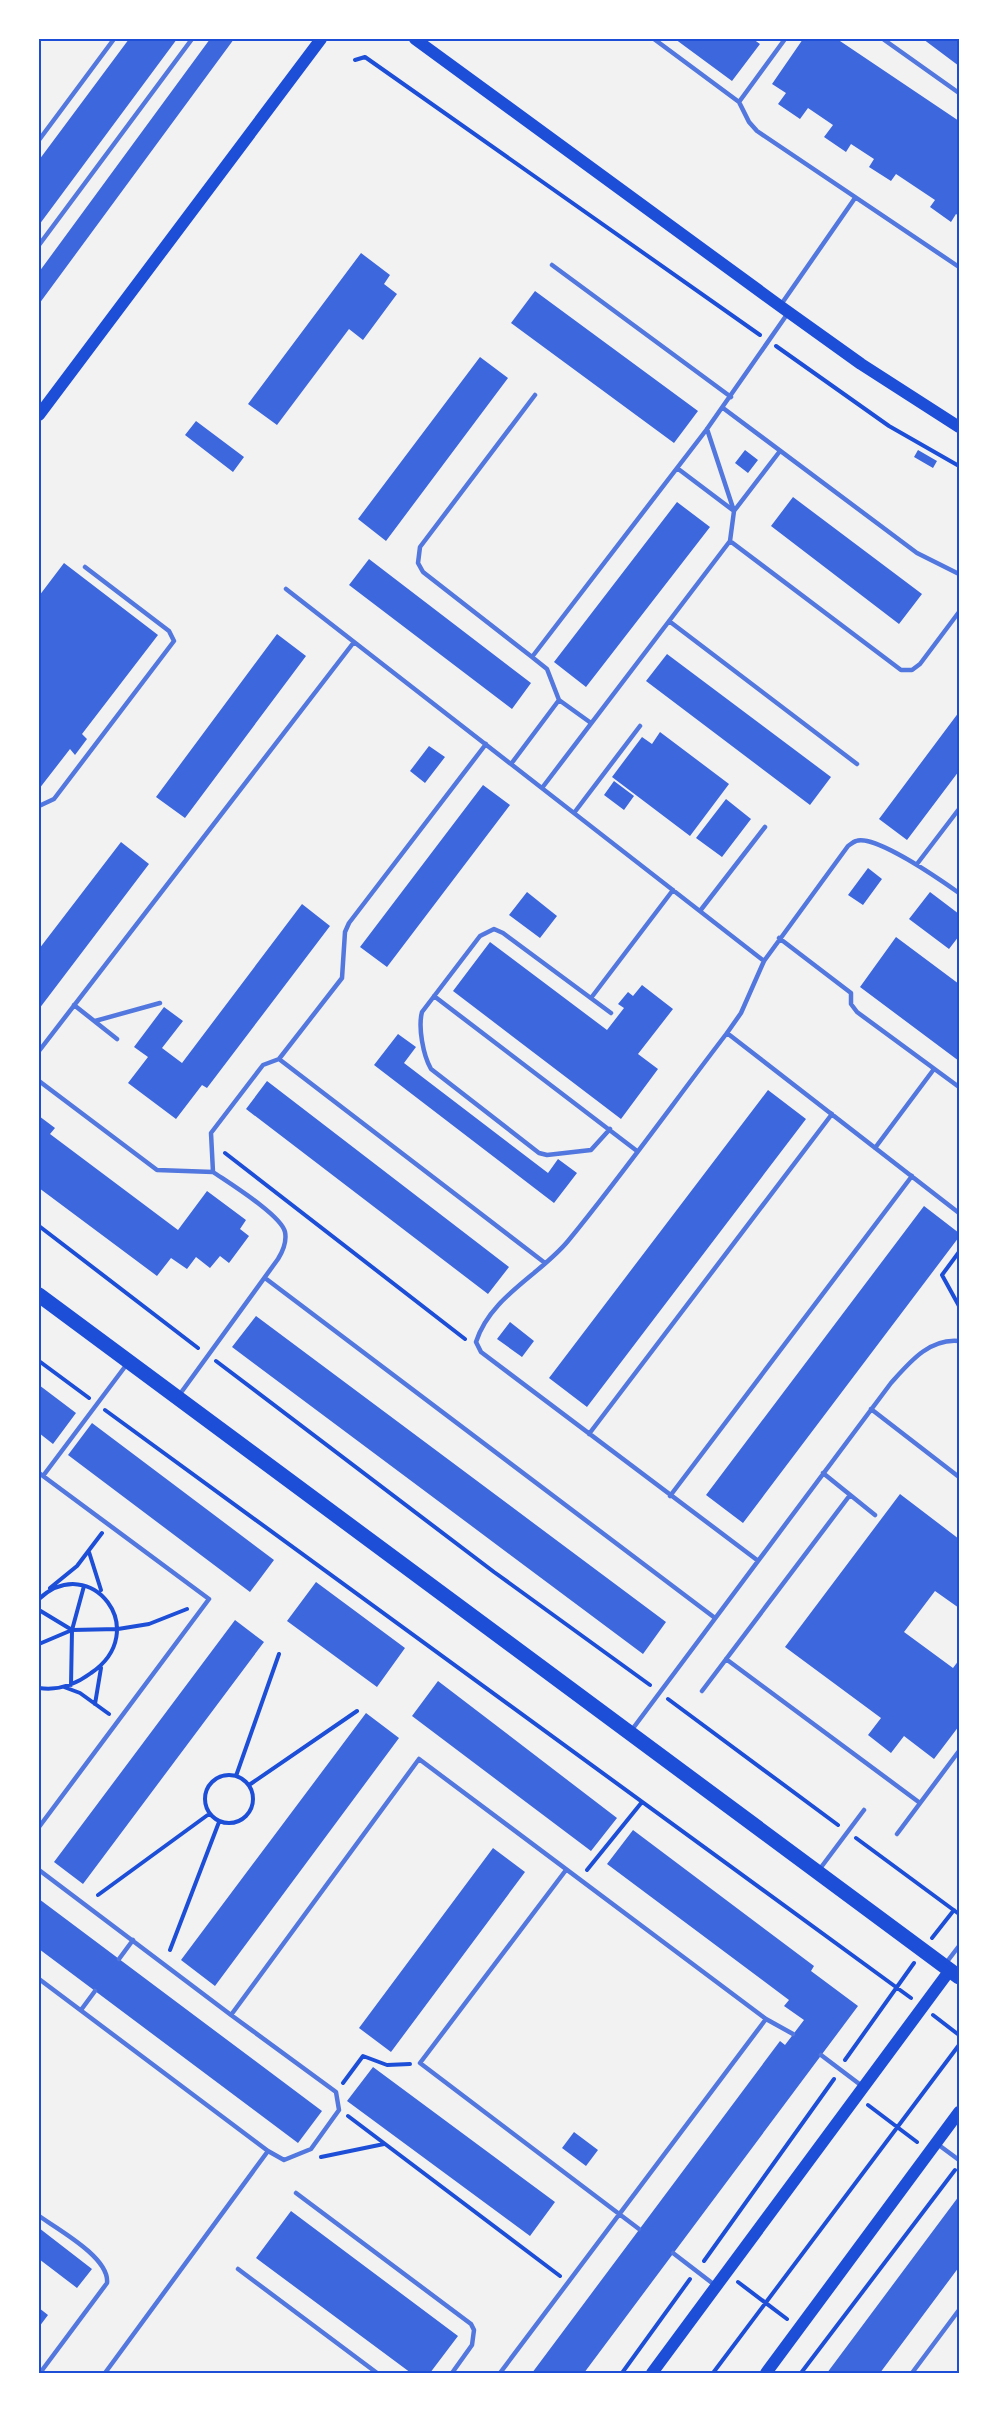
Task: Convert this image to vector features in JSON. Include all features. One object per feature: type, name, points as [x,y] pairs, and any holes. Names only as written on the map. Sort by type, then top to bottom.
[{"type":"main road","points":[[39,415],[321,39]]},
{"type":"main road","points":[[415,39],[784,309],[870,370],[959,427]]},
{"type":"main road","points":[[39,1295],[951,1971],[652,2373]]},
{"type":"main road","points":[[766,2373],[959,2112]]},
{"type":"lane","points":[[39,140],[114,39]]},
{"type":"lane","points":[[39,245],[192,39]]},
{"type":"lane","points":[[654,39],[739,102],[749,122],[757,131],[959,267]]},
{"type":"lane","points":[[739,102],[785,39]]},
{"type":"lane","points":[[883,39],[959,93]]},
{"type":"lane","points":[[532,657],[731,397],[855,198]]},
{"type":"lane","points":[[552,265],[731,397]]},
{"type":"lane","points":[[535,395],[420,547],[418,555],[423,572],[547,669],[559,700],[591,723]]},
{"type":"lane","points":[[723,408],[917,553],[959,574]]},
{"type":"lane","points":[[542,788],[730,541],[734,511],[707,429]]},
{"type":"lane","points":[[734,511],[780,450]]},
{"type":"lane","points":[[677,468],[734,511]]},
{"type":"lane","points":[[730,541],[901,670],[912,670],[920,664],[959,612]]},
{"type":"lane","points":[[39,806],[54,800],[174,640],[169,631],[86,567]]},
{"type":"lane","points":[[286,589],[764,961]]},
{"type":"lane","points":[[669,621],[857,764]]},
{"type":"lane","points":[[39,1051],[354,642]]},
{"type":"lane","points":[[511,764],[559,700]]},
{"type":"lane","points":[[574,813],[640,726]]},
{"type":"lane","points":[[213,1172],[210,1142],[216,1124],[263,1065],[279,1059],[342,978],[345,932],[349,923],[486,744]]},
{"type":"lane","points":[[917,864],[959,809]]},
{"type":"lane","points":[[700,911],[765,827]]},
{"type":"lane","points":[[758,1560],[481,1352],[476,1342],[478,1334],[504,1299],[567,1242],[727,1033],[741,1013],[764,961],[848,846],[856,840],[867,841],[917,864],[959,893]]},
{"type":"lane","points":[[591,998],[673,890]]},
{"type":"lane","points":[[610,1129],[591,1150],[547,1155],[539,1152],[431,1069],[427,1062],[420,1020],[422,1012],[480,936],[494,929],[503,933],[611,1013]]},
{"type":"lane","points":[[779,938],[851,993],[851,1004],[857,1012],[959,1087]]},
{"type":"lane","points":[[434,996],[637,1150]]},
{"type":"lane","points":[[95,1021],[160,1003]]},
{"type":"lane","points":[[74,1005],[117,1039]]},
{"type":"lane","points":[[727,1033],[959,1213]]},
{"type":"lane","points":[[279,1059],[545,1263]]},
{"type":"lane","points":[[875,1148],[934,1069]]},
{"type":"lane","points":[[39,1081],[157,1170],[213,1172],[277,1219],[285,1231],[285,1246],[265,1278],[177,1397]]},
{"type":"lane","points":[[589,1434],[832,1114]]},
{"type":"lane","points":[[670,1496],[912,1176]]},
{"type":"lane","points":[[265,1278],[715,1618]]},
{"type":"lane","points":[[629,1733],[871,1409],[916,1356],[939,1343],[959,1341]]},
{"type":"lane","points":[[39,1827],[209,1599],[41,1474],[129,1361]]},
{"type":"lane","points":[[871,1409],[959,1477]]},
{"type":"lane","points":[[823,1473],[876,1515]]},
{"type":"lane","points":[[702,1691],[850,1495]]},
{"type":"lane","points":[[726,1659],[920,1803]]},
{"type":"lane","points":[[897,1834],[959,1751]]},
{"type":"lane","points":[[231,2015],[419,1759],[766,2019],[793,2034]]},
{"type":"lane","points":[[817,1872],[864,1810]]},
{"type":"lane","points":[[39,1870],[336,2092],[339,2110],[306,2153],[284,2160],[268,2151],[39,1979]]},
{"type":"lane","points":[[566,1870],[420,2063],[639,2229]]},
{"type":"lane","points":[[119,1959],[133,1940]]},
{"type":"lane","points":[[951,1971],[959,1946]]},
{"type":"lane","points":[[81,2010],[95,1991]]},
{"type":"lane","points":[[500,2373],[766,2019]]},
{"type":"lane","points":[[821,2055],[839,2069],[860,2092]]},
{"type":"lane","points":[[933,2148],[959,2163]]},
{"type":"lane","points":[[105,2373],[268,2151]]},
{"type":"lane","points":[[296,2193],[471,2324],[474,2330],[472,2345],[452,2373]]},
{"type":"lane","points":[[39,2216],[101,2262],[108,2275],[107,2283],[40,2373]]},
{"type":"lane","points":[[673,2253],[716,2286]]},
{"type":"lane","points":[[238,2269],[377,2373]]},
{"type":"lane","points":[[912,2373],[959,2310]]},
{"type":"path","points":[[355,60],[366,57],[889,426],[959,466]]},
{"type":"path","points":[[210,1142],[481,1352]]},
{"type":"path","points":[[39,1227],[494,1572],[959,1914]]},
{"type":"path","points":[[959,1252],[942,1275],[959,1306]]},
{"type":"path","points":[[39,1362],[959,2035]]},
{"type":"path","points":[[39,1599],[77,1566],[108,1525]]},
{"type":"path","points":[[88,1551],[97,1582],[106,1600]]},
{"type":"path","points":[[39,1688],[70,1686],[101,1667],[114,1651],[118,1629],[113,1610],[98,1590],[84,1586],[50,1588]]},
{"type":"path","points":[[70,1686],[72,1630],[84,1586]]},
{"type":"path","points":[[39,1644],[72,1630],[118,1629],[149,1624],[209,1599]]},
{"type":"path","points":[[39,1610],[72,1630]]},
{"type":"path","points":[[236,1776],[279,1654]]},
{"type":"path","points":[[95,1704],[101,1667]]},
{"type":"path","points":[[63,1687],[80,1693],[118,1721]]},
{"type":"path","points":[[249,1785],[357,1711]]},
{"type":"path","points":[[221,1776],[236,1776],[249,1785],[254,1800],[248,1815],[235,1824],[219,1822],[209,1814],[204,1800],[209,1785],[221,1776]]},
{"type":"path","points":[[586,1870],[642,1802]]},
{"type":"path","points":[[98,1895],[209,1814]]},
{"type":"path","points":[[170,1950],[219,1822]]},
{"type":"path","points":[[621,2373],[834,2079],[896,1987],[954,1910]]},
{"type":"path","points":[[713,2373],[959,2045]]},
{"type":"path","points":[[336,2092],[363,2056],[387,2065],[420,2063]]},
{"type":"path","points":[[834,2079],[860,2092],[898,2128],[933,2148],[954,2171]]},
{"type":"path","points":[[339,2110],[568,2282]]},
{"type":"path","points":[[310,2159],[384,2144]]},
{"type":"path","points":[[801,2373],[959,2163]]},
{"type":"path","points":[[706,2258],[822,2344]]},
{"type":"building","points":[[129,39],[177,39],[39,225],[39,160]]},
{"type":"building","points":[[210,39],[234,39],[39,304],[39,272]]},
{"type":"building","points":[[675,39],[753,39],[760,44],[732,81]]},
{"type":"building","points":[[803,39],[837,39],[959,121],[959,216],[956,214],[951,222],[930,207],[935,200],[896,174],[891,181],[869,167],[874,159],[851,144],[846,152],[824,137],[833,125],[808,108],[800,119],[778,104],[786,93],[772,84]]},
{"type":"building","points":[[923,39],[959,39],[959,66]]},
{"type":"building","points":[[361,253],[390,275],[384,284],[397,294],[363,340],[349,329],[277,425],[248,404]]},
{"type":"building","points":[[535,291],[698,411],[674,443],[511,323]]},
{"type":"building","points":[[480,357],[508,378],[386,541],[358,519]]},
{"type":"building","points":[[196,421],[244,457],[233,472],[185,435]]},
{"type":"building","points":[[745,450],[758,460],[748,473],[735,463]]},
{"type":"building","points":[[918,450],[937,461],[933,468],[914,457]]},
{"type":"building","points":[[793,497],[922,594],[899,624],[771,526]]},
{"type":"building","points":[[677,502],[710,527],[586,687],[554,662]]},
{"type":"building","points":[[369,559],[531,683],[512,709],[349,585]]},
{"type":"building","points":[[64,563],[158,635],[82,734],[87,739],[75,755],[70,749],[39,789],[39,596]]},
{"type":"building","points":[[277,634],[306,656],[185,818],[156,797]]},
{"type":"building","points":[[667,654],[831,777],[810,805],[646,681]]},
{"type":"building","points":[[959,712],[959,771],[907,840],[879,819]]},
{"type":"building","points":[[660,732],[729,784],[690,836],[612,777],[642,737],[652,744]]},
{"type":"building","points":[[429,746],[445,757],[425,783],[410,771]]},
{"type":"building","points":[[614,781],[634,796],[624,810],[604,795]]},
{"type":"building","points":[[483,785],[510,805],[387,967],[360,947]]},
{"type":"building","points":[[726,799],[751,819],[722,857],[696,838]]},
{"type":"building","points":[[121,842],[149,864],[39,1009],[39,949]]},
{"type":"building","points":[[868,868],[882,879],[863,905],[848,895]]},
{"type":"building","points":[[527,892],[557,916],[540,938],[509,915]]},
{"type":"building","points":[[930,892],[959,914],[959,936],[949,949],[909,919]]},
{"type":"building","points":[[302,904],[330,926],[207,1088],[202,1085],[176,1119],[128,1083],[148,1057],[134,1047],[164,1007],[183,1021],[162,1048],[182,1063]]},
{"type":"building","points":[[896,937],[959,984],[959,1061],[860,987]]},
{"type":"building","points":[[490,942],[607,1030],[624,1008],[618,1004],[628,992],[633,996],[642,985],[673,1009],[638,1054],[658,1069],[621,1119],[453,991]]},
{"type":"building","points":[[398,1034],[416,1047],[404,1063],[548,1173],[558,1159],[577,1173],[554,1203],[374,1065]]},
{"type":"building","points":[[267,1081],[509,1267],[488,1294],[246,1109]]},
{"type":"building","points":[[768,1090],[806,1119],[587,1407],[549,1378]]},
{"type":"building","points":[[39,1116],[55,1128],[50,1134],[178,1230],[207,1191],[246,1220],[240,1229],[249,1236],[229,1263],[220,1256],[210,1268],[196,1257],[187,1269],[171,1258],[157,1276],[39,1188]]},
{"type":"building","points":[[924,1206],[959,1233],[959,1237],[743,1523],[706,1495]]},
{"type":"building","points":[[256,1316],[666,1622],[643,1654],[232,1347]]},
{"type":"building","points":[[510,1322],[534,1341],[522,1357],[497,1339]]},
{"type":"building","points":[[39,1385],[76,1413],[53,1444],[39,1433]]},
{"type":"building","points":[[92,1423],[274,1560],[250,1592],[68,1455]]},
{"type":"building","points":[[900,1494],[959,1539],[959,1608],[935,1591],[904,1632],[953,1668],[959,1660],[959,1726],[934,1759],[904,1736],[891,1753],[868,1735],[881,1718],[785,1647]]},
{"type":"building","points":[[316,1582],[405,1648],[377,1687],[287,1621]]},
{"type":"building","points":[[235,1620],[264,1642],[83,1884],[54,1862]]},
{"type":"building","points":[[438,1681],[617,1818],[591,1851],[412,1716]]},
{"type":"building","points":[[366,1713],[399,1738],[215,1986],[181,1960]]},
{"type":"building","points":[[633,1830],[814,1966],[811,1971],[858,2006],[584,2373],[532,2373],[780,2041],[785,2045],[804,2020],[784,2006],[789,2000],[607,1864]]},
{"type":"building","points":[[493,1848],[525,1872],[391,2052],[359,2028]]},
{"type":"building","points":[[39,1899],[322,2111],[298,2143],[39,1949]]},
{"type":"building","points":[[373,2067],[555,2202],[530,2236],[347,2101]]},
{"type":"building","points":[[574,2132],[598,2150],[586,2166],[562,2148]]},
{"type":"building","points":[[959,2196],[959,2267],[880,2373],[827,2373]]},
{"type":"building","points":[[291,2211],[458,2336],[430,2373],[411,2373],[256,2258]]},
{"type":"building","points":[[39,2228],[92,2269],[77,2288],[39,2259]]},
{"type":"building","points":[[39,2308],[48,2315],[39,2327]]}]
